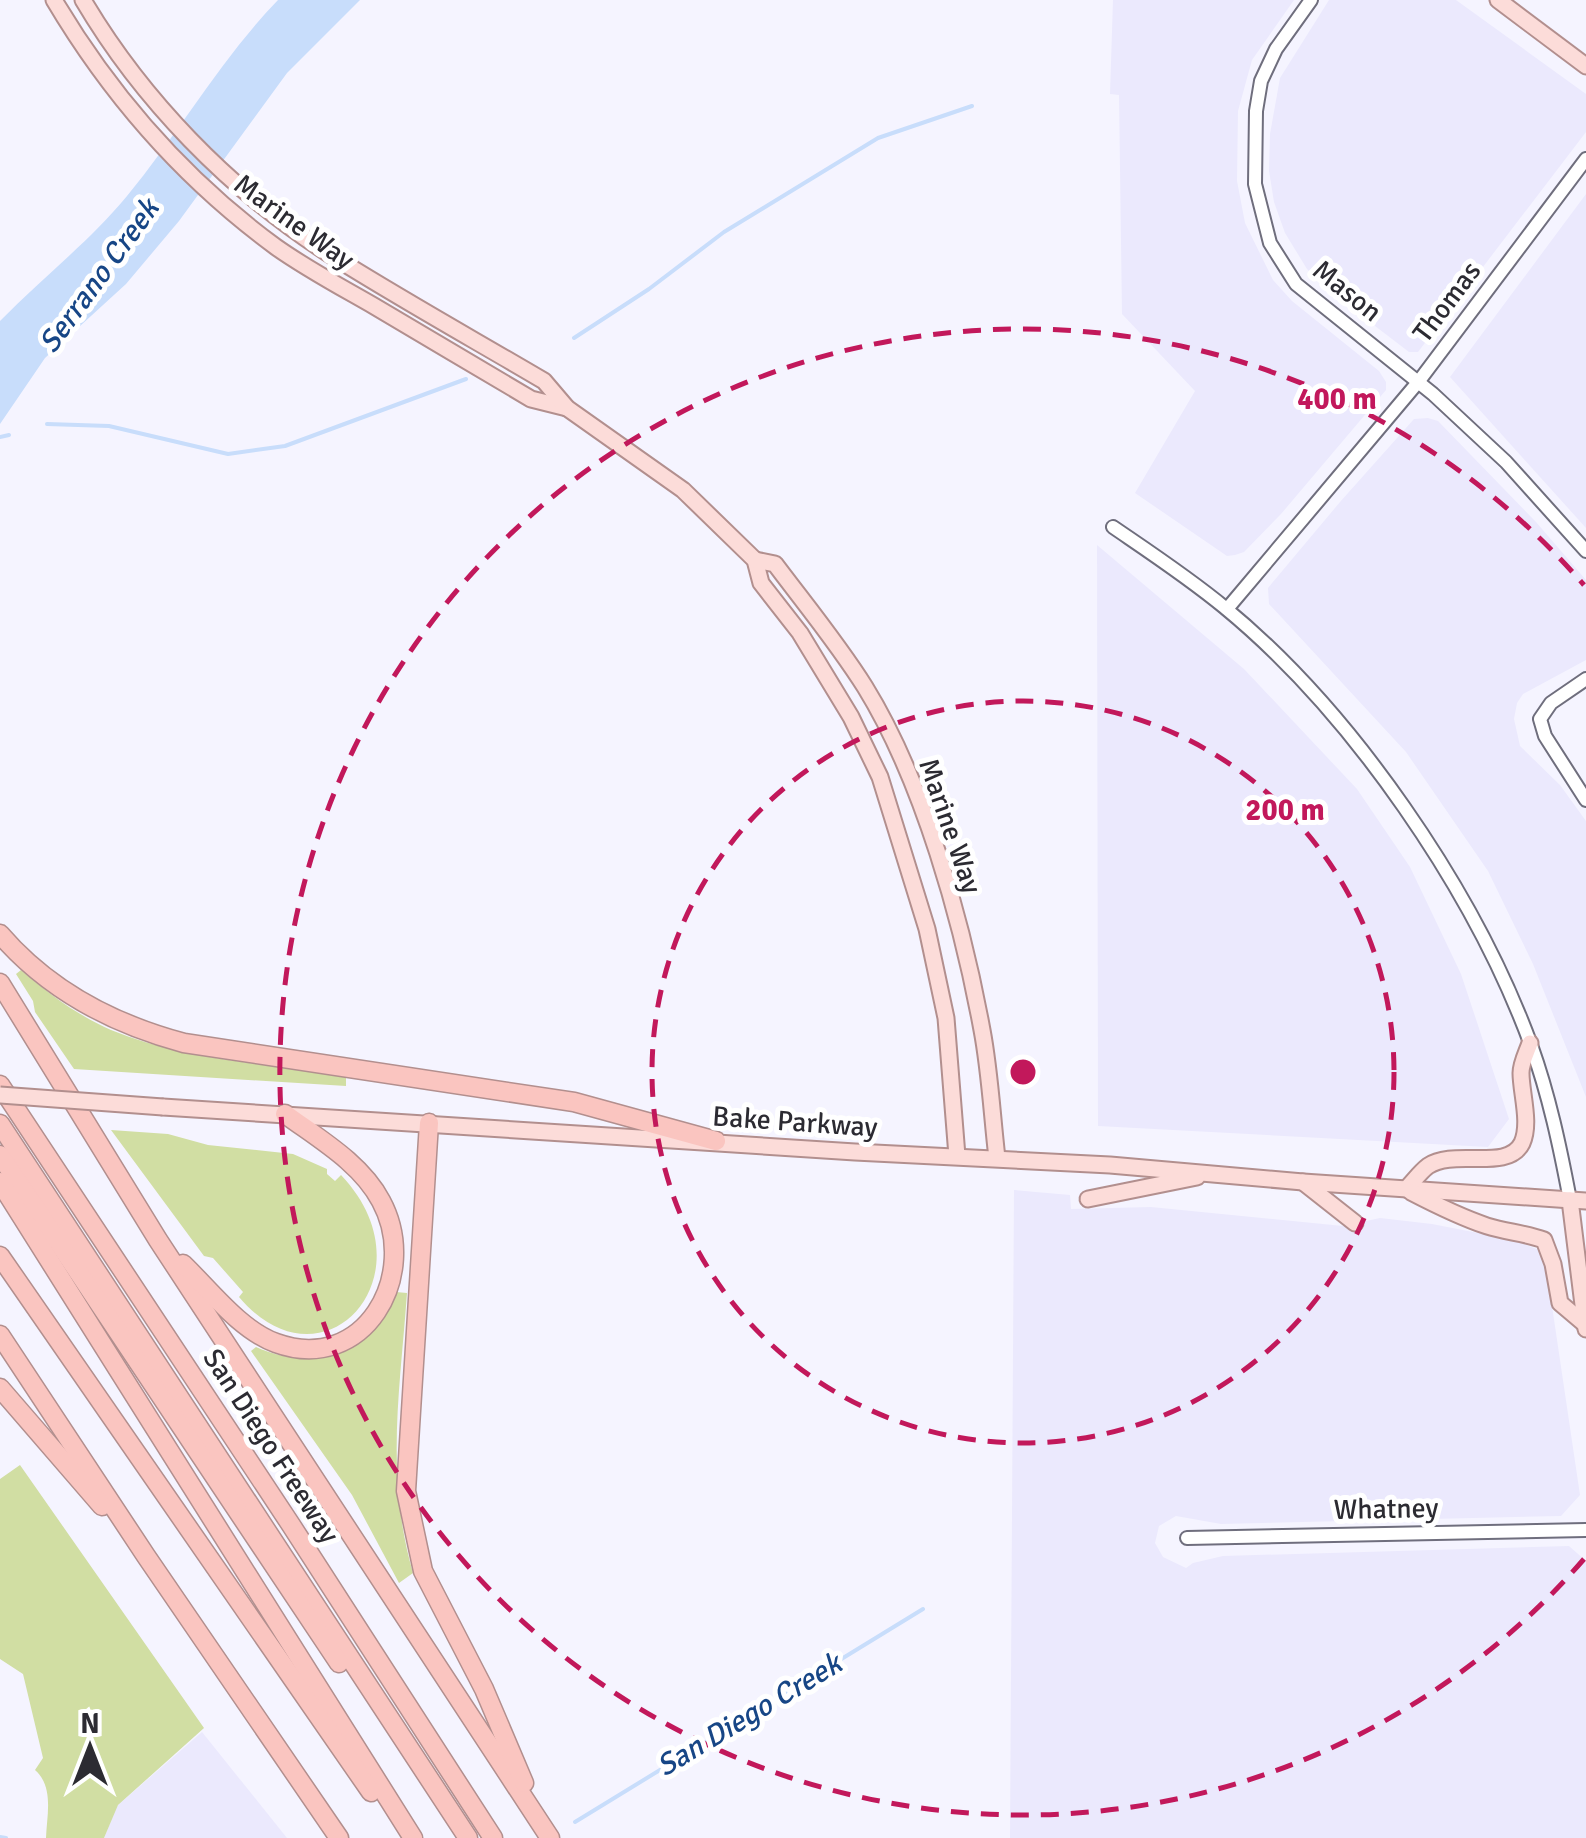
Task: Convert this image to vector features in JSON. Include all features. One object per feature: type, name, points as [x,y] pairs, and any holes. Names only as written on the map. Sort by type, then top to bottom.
[{"type":"highway","points":[[0,934],[45,978],[80,1001],[143,1032],[184,1043],[574,1102],[716,1141]]},
{"type":"highway","points":[[0,983],[158,1240],[546,1832]]},
{"type":"highway","name":"San Diego Freeway","points":[[0,1086],[292,1525],[493,1838]]},
{"type":"highway","points":[[158,1240],[247,1326],[274,1343],[303,1349],[320,1347],[354,1334],[368,1321],[382,1307],[394,1272],[393,1236],[382,1203],[362,1173],[286,1114]]},
{"type":"highway","points":[[429,1123],[406,1492],[424,1571],[484,1690],[546,1832]]},
{"type":"highway","points":[[0,1124],[468,1838]]},
{"type":"highway","points":[[0,1155],[456,1838]]},
{"type":"highway","points":[[0,1182],[414,1838]]},
{"type":"highway","points":[[0,1256],[402,1838]]},
{"type":"highway","points":[[0,1335],[339,1838]]},
{"type":"highway","points":[[0,1388],[146,1556]]},
{"type":"main road","name":"Marine Way","points":[[54,0],[104,76],[149,131],[177,162],[243,221],[313,271],[531,399],[567,408]]},
{"type":"main road","name":"Marine Way","points":[[83,0],[170,117],[235,181],[325,251],[544,382],[567,408],[683,490],[755,560],[761,583],[800,632],[880,777],[927,929],[946,1018],[957,1156]]},
{"type":"main road","points":[[1498,0],[1586,66]]},
{"type":"main road","name":"Marine Way","points":[[755,560],[775,564],[865,687],[908,776],[955,915],[970,974],[983,1033],[997,1158]]},
{"type":"main road","points":[[1530,1043],[1521,1068],[1525,1130],[1522,1144],[1512,1154],[1498,1159],[1452,1157],[1428,1166],[1406,1189],[1448,1212],[1544,1240],[1560,1303],[1586,1326]]},
{"type":"main road","name":"Bake Parkway","points":[[0,1096],[997,1158],[1578,1200]]},
{"type":"main road","points":[[1088,1200],[1214,1173]]},
{"type":"main road","points":[[1304,1182],[1356,1223]]},
{"type":"main road","points":[[1578,1200],[1586,1326]]},
{"type":"street","name":"Mason","points":[[1311,0],[1276,49],[1262,81],[1253,142],[1255,184],[1270,243],[1296,284],[1419,382],[1506,462],[1586,551]]},
{"type":"street","name":"Thomas","points":[[1227,608],[1419,382],[1586,159]]},
{"type":"street","points":[[1114,527],[1227,608],[1306,686],[1397,798],[1457,893],[1500,973],[1530,1043],[1578,1200]]},
{"type":"street","points":[[1586,678],[1552,702],[1540,720],[1545,736],[1586,800]]},
{"type":"street","name":"Whatney","points":[[1187,1538],[1586,1530]]},
{"type":"shaded area","points":[[1113,0],[1294,0],[1252,60],[1238,111],[1237,181],[1245,223],[1273,280],[1292,301],[1379,371],[1386,382],[1386,390],[1281,514],[1244,552],[1235,555],[1227,556],[1135,493],[1195,391],[1122,314],[1119,95],[1110,94]]},
{"type":"shaded area","points":[[1329,0],[1456,0],[1586,94],[1586,132],[1418,352],[1409,352],[1328,290],[1307,269],[1285,233],[1274,202],[1269,171],[1270,134],[1280,78]]},
{"type":"shaded area","points":[[1586,194],[1586,528],[1450,377]]},
{"type":"shaded area","points":[[1414,419],[1438,421],[1586,580],[1586,660],[1523,694],[1514,719],[1520,746],[1560,785],[1586,821],[1586,1097],[1533,964],[1488,871],[1406,752],[1269,604],[1268,588],[1340,502]]},
{"type":"shaded area","points":[[1097,545],[1244,669],[1357,789],[1410,867],[1461,974],[1509,1119],[1488,1147],[1098,1126]]},
{"type":"shaded area","points":[[1014,1190],[1070,1195],[1071,1209],[1151,1207],[1343,1226],[1380,1218],[1432,1224],[1514,1240],[1544,1252],[1580,1495],[1561,1516],[1221,1524],[1176,1516],[1159,1526],[1155,1543],[1163,1557],[1186,1568],[1223,1556],[1569,1546],[1586,1561],[1586,1838],[1010,1838]]},
{"type":"shaded area","points":[[202,1732],[287,1838],[104,1838],[117,1806]]},
{"type":"green space","points":[[21,970],[87,1018],[139,1040],[197,1055],[346,1076],[346,1086],[74,1069],[35,1012],[33,1001],[16,974]]},
{"type":"green space","points":[[111,1130],[168,1134],[208,1145],[293,1154],[327,1169],[335,1181],[341,1175],[367,1213],[377,1250],[372,1283],[357,1311],[333,1328],[304,1334],[271,1325],[239,1297],[243,1292],[213,1258],[204,1256]]},
{"type":"green space","points":[[396,1292],[407,1293],[397,1468],[404,1537],[413,1573],[399,1583],[352,1495],[251,1351],[256,1347],[300,1358],[339,1352],[372,1330]]},
{"type":"green space","points":[[20,1465],[204,1728],[118,1805],[104,1838],[46,1838],[47,1793],[35,1770],[43,1758],[23,1674],[0,1659],[0,1479]]},
{"type":"water","name":"Serrano Creek","points":[[278,0],[360,0],[287,73],[179,221],[126,284],[45,358],[0,424],[0,321],[127,196],[237,47]]},
{"type":"waterway","points":[[574,338],[649,289],[724,232],[878,138],[972,106]]},
{"type":"waterway","points":[[47,424],[109,426],[228,454],[285,446],[466,379]]},
{"type":"waterway","points":[[0,437],[9,435]]},
{"type":"waterway","name":"San Diego Creek","points":[[575,1822],[923,1609]]},
{"type":"waterway","points":[[0,1837],[6,1838]]}]
